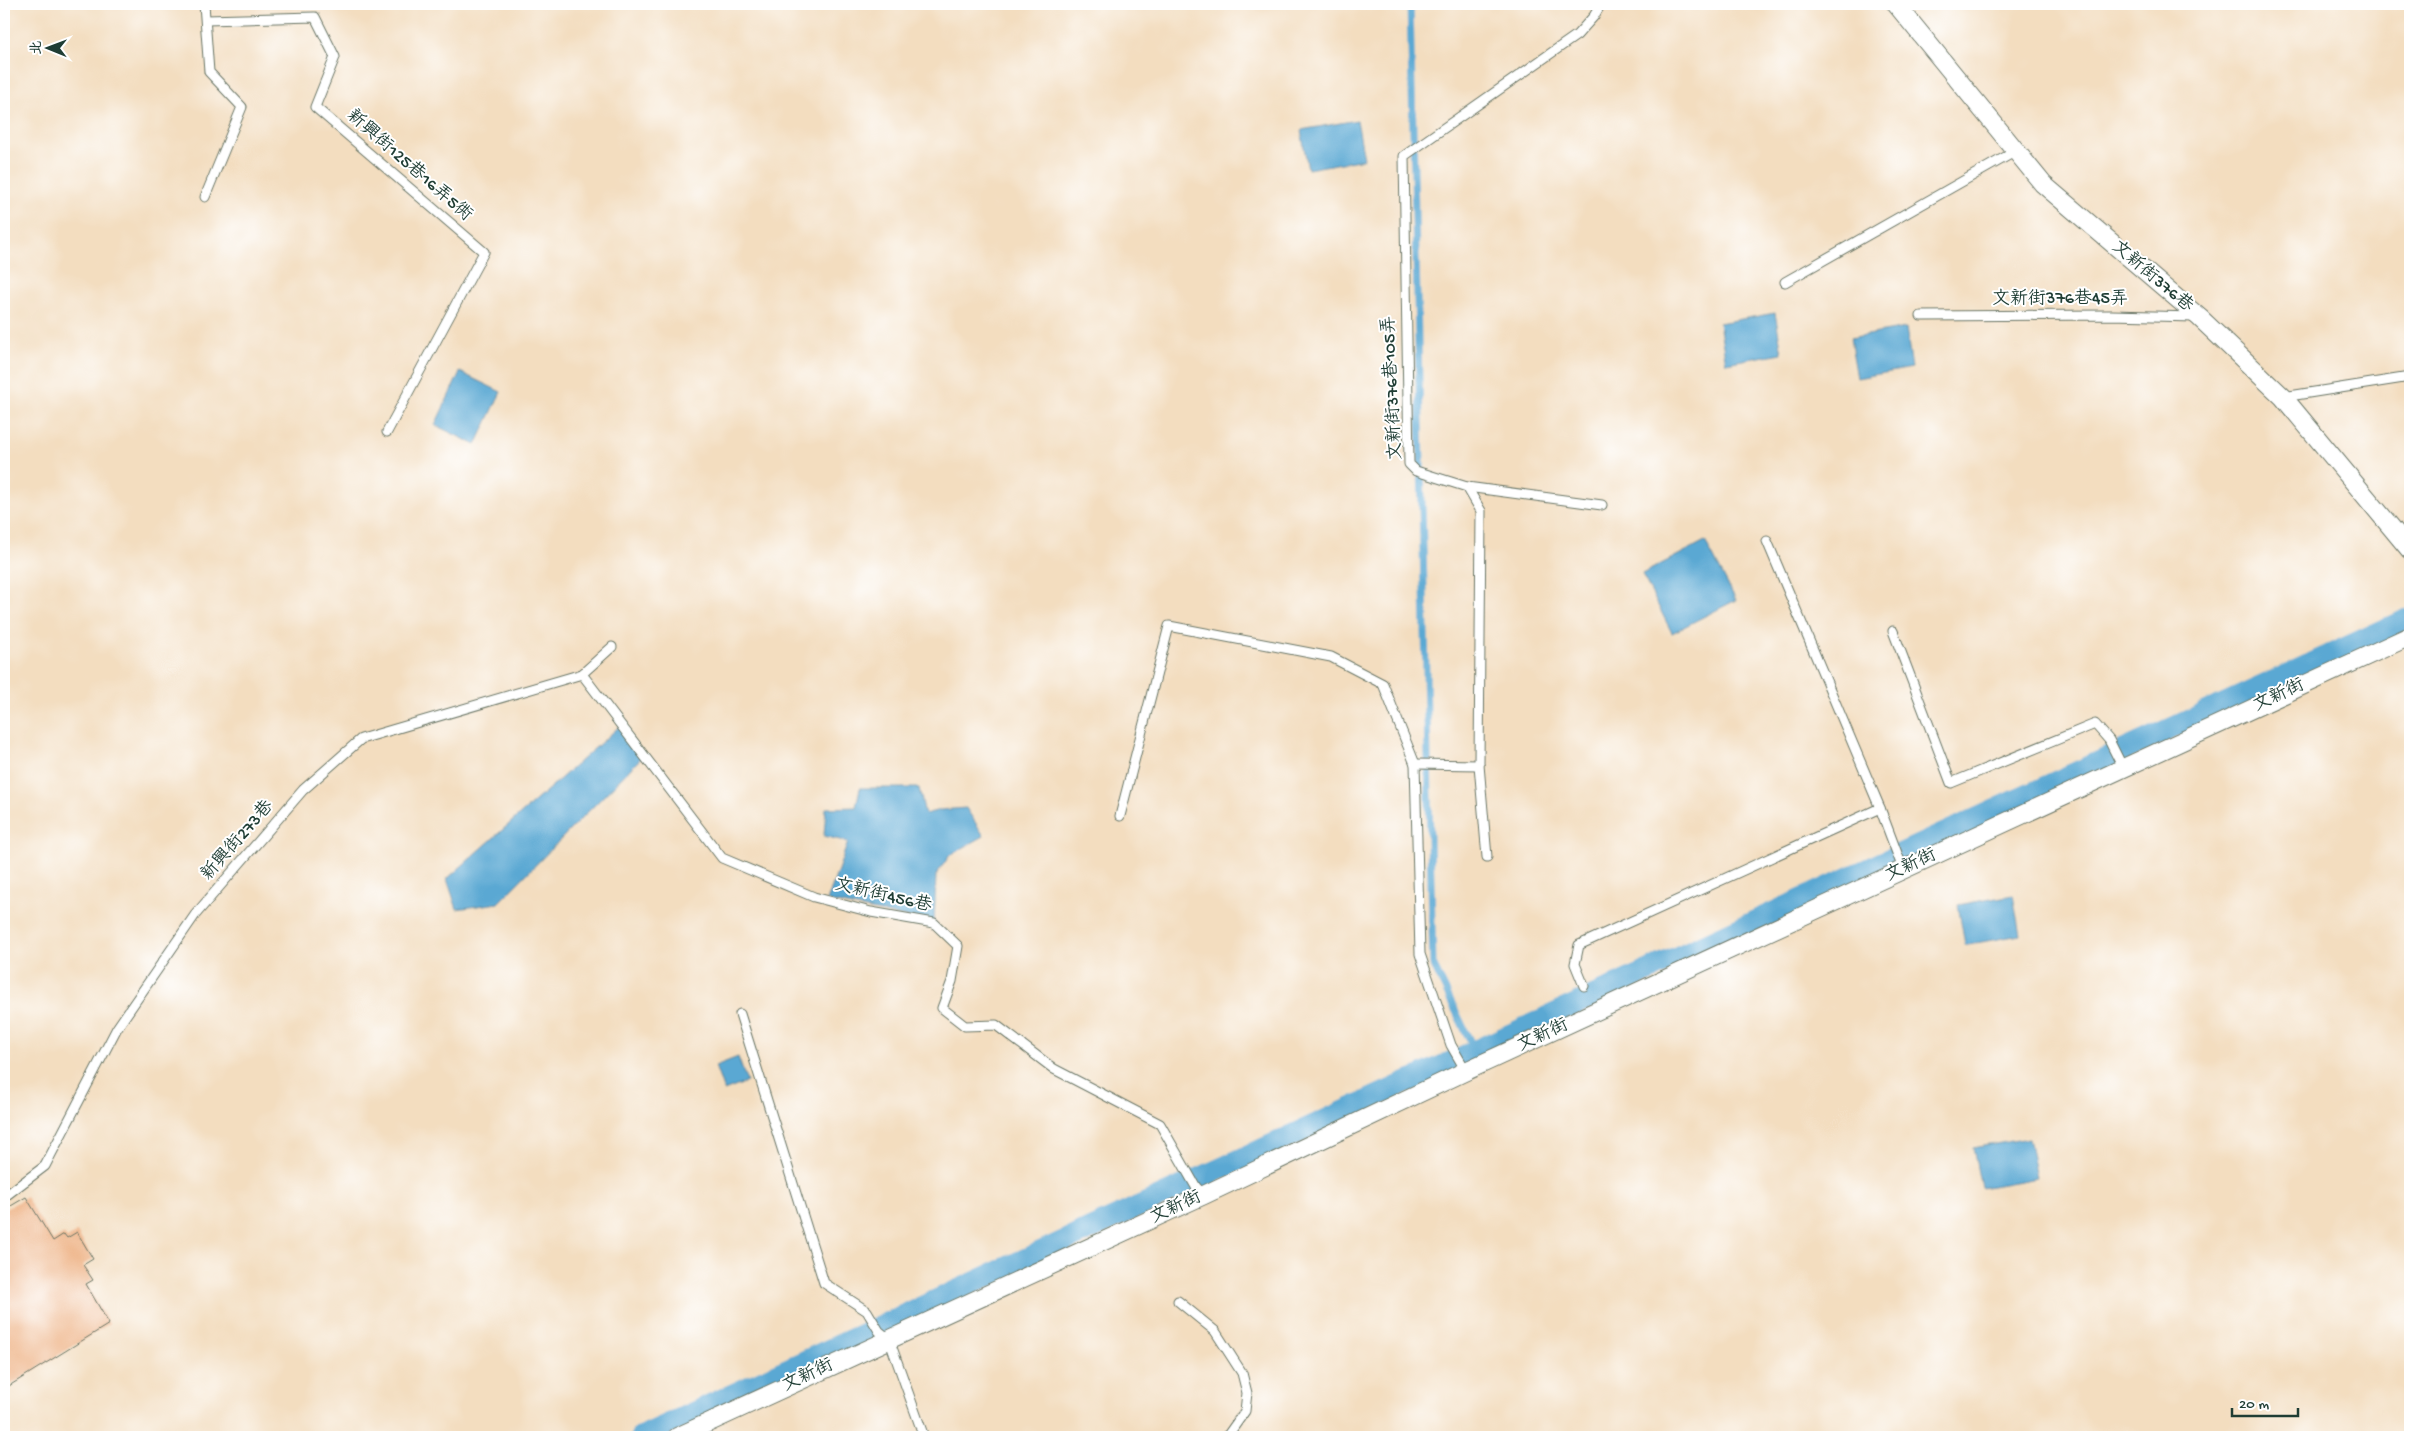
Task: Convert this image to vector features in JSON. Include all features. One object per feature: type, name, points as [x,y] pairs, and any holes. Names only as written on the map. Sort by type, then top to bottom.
[{"type":"street","name":"文新街376巷","points":[[1896,4],[2043,184],[2200,318],[2283,397],[2410,550]]},
{"type":"street","name":"文新街","points":[[677,1437],[884,1335],[1200,1191],[1462,1066],[1901,863],[2410,636]]},
{"type":"lane","points":[[204,4],[209,72],[242,107],[205,197]]},
{"type":"lane","name":"文新街376巷105弄","points":[[1601,4],[1594,16],[1577,35],[1404,156],[1409,464],[1416,471],[1467,487],[1602,505]]},
{"type":"lane","name":"新興街125巷16弄5衖","points":[[206,20],[315,17],[335,56],[315,107],[484,252],[387,432]]},
{"type":"lane","points":[[1785,282],[2016,151]]},
{"type":"lane","name":"文新街376巷45弄","points":[[1921,316],[2111,315],[2200,318]]},
{"type":"lane","points":[[2283,397],[2410,377]]},
{"type":"lane","points":[[1467,487],[1481,511],[1479,765],[1487,857]]},
{"type":"lane","points":[[1767,541],[1880,808],[1901,863]]},
{"type":"lane","points":[[1120,816],[1169,626],[1331,657],[1383,684],[1417,764],[1420,954],[1451,1045],[1462,1066]]},
{"type":"lane","points":[[1893,631],[1951,783],[2095,724],[2109,740],[2121,764]]},
{"type":"lane","name":"新興街273巷","points":[[4,1197],[45,1166],[117,1028],[195,915],[303,790],[361,739],[582,674],[612,647]]},
{"type":"lane","name":"文新街456巷","points":[[582,674],[722,858],[814,897],[870,912],[934,923],[958,946],[952,981],[942,1008],[965,1026],[996,1026],[1054,1069],[1160,1124],[1200,1191]]},
{"type":"lane","points":[[1417,764],[1479,765]]},
{"type":"lane","points":[[1584,986],[1575,964],[1579,946],[1880,808]]},
{"type":"lane","points":[[740,1014],[824,1283],[867,1311],[884,1335],[924,1437]]},
{"type":"lane","points":[[1178,1301],[1215,1331],[1242,1372],[1247,1392],[1245,1411],[1228,1435],[1224,1437]]},
{"type":"water","points":[[1357,120],[1364,159],[1308,169],[1301,130]]},
{"type":"water","points":[[1775,313],[1782,353],[1726,363],[1719,323]]},
{"type":"water","points":[[1906,328],[1912,368],[1857,378],[1850,338]]},
{"type":"water","points":[[460,372],[501,392],[476,445],[435,425]]},
{"type":"water","points":[[1705,541],[1736,600],[1672,633],[1642,574]]},
{"type":"water","points":[[621,725],[644,755],[498,903],[457,909],[447,879]]},
{"type":"water","points":[[860,788],[919,788],[925,814],[940,810],[966,808],[984,836],[950,855],[936,875],[934,923],[827,901],[848,842],[824,836],[826,808],[856,807]]},
{"type":"water","points":[[2013,895],[2020,935],[1965,945],[1958,905]]},
{"type":"water","points":[[738,1057],[747,1082],[724,1091],[715,1066]]},
{"type":"water","points":[[2029,1138],[2037,1178],[1981,1188],[1973,1148]]},
{"type":"building","points":[[26,1197],[53,1241],[64,1234],[67,1238],[77,1232],[93,1259],[83,1265],[93,1280],[86,1284],[109,1324],[4,1389],[4,1210]]},
{"type":"waterway","points":[[1410,4],[1433,964],[1475,1051]]},
{"type":"waterway","points":[[641,1437],[2410,618]]}]
